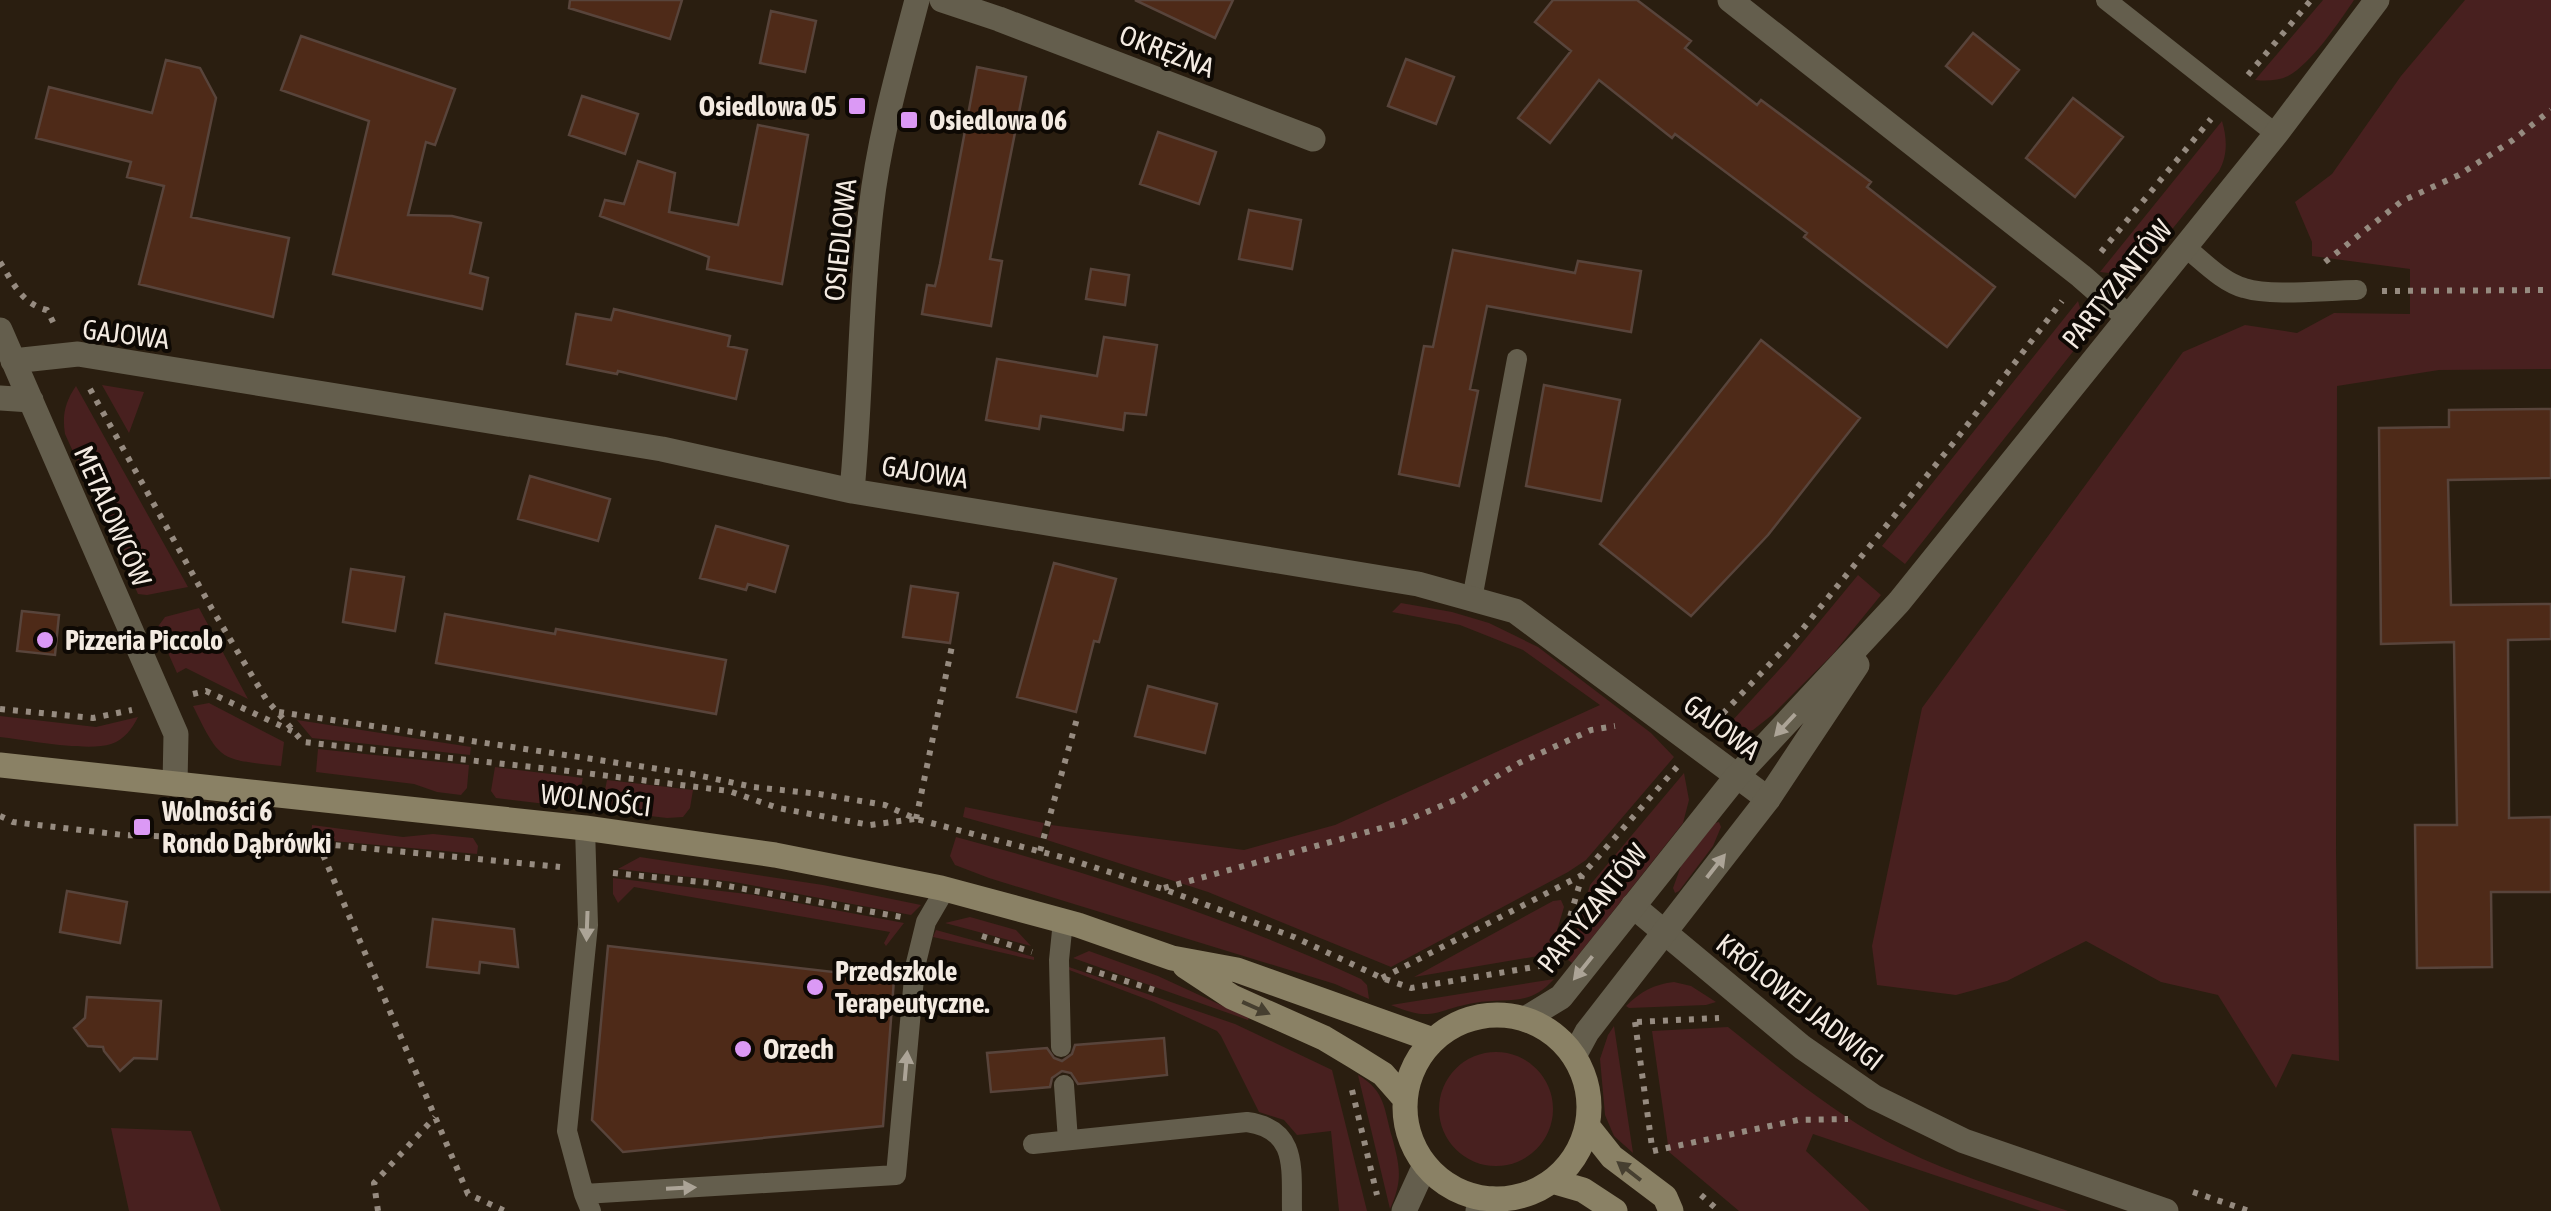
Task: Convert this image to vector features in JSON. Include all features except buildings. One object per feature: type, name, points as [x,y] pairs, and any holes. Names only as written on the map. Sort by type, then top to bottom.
[{"type":"main road","name":"WOLNOŚCI","points":[[0,765],[586,828],[775,855],[942,888],[1172,958],[1237,970],[1433,1040]]},
{"type":"main road","name":"WOLNOŚCI","points":[[1172,958],[1232,996],[1354,1056],[1383,1074],[1405,1099]]},
{"type":"main road","points":[[1490,1015],[1525,1019],[1560,1038],[1574,1056],[1586,1079],[1589,1128],[1574,1159],[1552,1182],[1523,1196],[1485,1205],[1444,1182],[1425,1164],[1412,1145],[1405,1099],[1414,1067],[1433,1040],[1459,1022],[1490,1015]]},
{"type":"main road","points":[[1589,1128],[1612,1157],[1664,1197],[1671,1211]]},
{"type":"main road","points":[[1552,1182],[1582,1190],[1615,1211]]},
{"type":"street","name":"OSIEDLOWA","points":[[852,491],[871,204],[888,112],[917,0]]},
{"type":"street","name":"OKRĘŻNA","points":[[942,0],[1314,139]]},
{"type":"street","points":[[1730,0],[2128,318]]},
{"type":"street","name":"PARTYZANTÓW","points":[[1525,1019],[1560,997],[1737,776],[1899,602],[2276,134],[2377,0]]},
{"type":"street","name":"METALOWCÓW","points":[[0,330],[176,734],[175,784]]},
{"type":"street","name":"GAJOWA","points":[[13,361],[78,354],[662,449],[852,491],[1418,584],[1514,611],[1768,799]]},
{"type":"street","points":[[0,398],[30,400]]},
{"type":"street","name":"PARTYZANTÓW","points":[[1574,1056],[1587,1032],[1768,799],[1899,602]]},
{"type":"street","name":"KRÓLOWEJ JADWIGI","points":[[1632,906],[1802,1047],[1874,1097],[1964,1141],[2166,1211]]},
{"type":"street","points":[[1404,1211],[1425,1164]]},
{"type":"lane","points":[[2106,0],[2276,134]]},
{"type":"lane","points":[[2185,247],[2230,282],[2245,288],[2357,290]]},
{"type":"lane","points":[[1472,599],[1518,359]]},
{"type":"lane","points":[[586,828],[588,925],[567,1131],[587,1202],[896,1175],[915,967],[926,922],[942,888]]},
{"type":"lane","points":[[1061,1046],[1059,960],[1063,922]]},
{"type":"lane","points":[[1064,1086],[1068,1140]]},
{"type":"lane","points":[[1033,1144],[1248,1122],[1260,1124],[1282,1138],[1288,1150],[1292,1211]]},
{"type":"path","points":[[1382,978],[1582,875],[1801,631],[1955,441],[2080,276],[2311,0]]},
{"type":"path","points":[[2296,291],[2312,272],[2402,200],[2460,175],[2551,110]]},
{"type":"path","points":[[0,262],[22,297],[47,310],[56,327]]},
{"type":"path","points":[[2404,292],[2551,290]]},
{"type":"path","points":[[85,380],[212,609],[266,699],[302,742],[729,791],[778,808],[870,824],[916,819]]},
{"type":"path","points":[[916,819],[952,646]]},
{"type":"path","points":[[279,712],[885,805],[916,819],[1040,851],[1163,889],[1294,938],[1411,988],[1557,963]]},
{"type":"path","points":[[1040,851],[1078,715]]},
{"type":"path","points":[[1163,889],[1404,822],[1462,797],[1520,763],[1592,730],[1620,725]]},
{"type":"path","points":[[0,816],[13,822],[124,835],[318,844],[711,883],[926,922]]},
{"type":"path","points":[[318,844],[468,1194],[505,1211]]},
{"type":"path","points":[[980,936],[1178,998]]},
{"type":"path","points":[[1635,1176],[1652,1151],[1635,1022],[1719,1018],[1725,1010]]},
{"type":"path","points":[[1348,1072],[1381,1211]]},
{"type":"path","points":[[378,1211],[374,1183],[435,1117]]},
{"type":"path","points":[[1652,1151],[1798,1120],[1860,1118]]},
{"type":"path","points":[[2192,1192],[2249,1211]]},
{"type":"shaded area","points":[[2323,0],[2354,0],[2297,70],[2280,79],[2255,80]]},
{"type":"shaded area","points":[[2465,0],[2551,0],[2551,369],[2439,370],[2337,386],[2339,1061],[2292,1054],[2276,1088],[2218,995],[2161,982],[2086,941],[2007,981],[1956,995],[1877,985],[1872,946],[1922,708],[2183,352],[2245,325],[2297,333],[2334,313],[2410,314],[2410,269],[2312,256],[2312,242],[2295,202],[2332,174],[2401,76]]},
{"type":"shaded area","points":[[2222,121],[2226,146],[2219,171],[2149,258],[2126,271],[2100,272]]},
{"type":"shaded area","points":[[2078,301],[2082,322],[2079,344],[1905,564],[1882,546]]},
{"type":"shaded area","points":[[102,385],[144,392],[129,433]]},
{"type":"shaded area","points":[[76,386],[188,587],[138,594],[65,434],[65,409]]},
{"type":"shaded area","points":[[1858,575],[1881,595],[1833,654],[1753,730],[1720,734],[1787,661]]},
{"type":"shaded area","points":[[1401,603],[1489,623],[1538,647],[1651,733],[1674,757],[1586,860],[1391,967],[1208,892],[1047,840],[1051,825],[1244,850],[1335,825],[1600,705],[1523,650],[1460,625],[1392,612]]},
{"type":"shaded area","points":[[199,608],[248,699],[186,668],[177,673],[157,628],[165,617]]},
{"type":"shaded area","points":[[209,703],[284,742],[281,766],[234,759],[217,748],[193,706]]},
{"type":"shaded area","points":[[0,716],[96,727],[138,717],[120,740],[88,747],[0,737]]},
{"type":"shaded area","points":[[297,720],[471,747],[470,755],[312,738]]},
{"type":"shaded area","points":[[318,749],[469,765],[467,788],[461,795],[414,784],[316,772]]},
{"type":"shaded area","points":[[495,767],[583,778],[578,799],[571,807],[496,798],[491,791]]},
{"type":"shaded area","points":[[1684,773],[1689,800],[1683,823],[1572,963],[1568,960],[1590,885]]},
{"type":"shaded area","points":[[607,780],[693,790],[690,808],[683,817],[667,818],[608,811],[603,800]]},
{"type":"shaded area","points":[[965,807],[1044,823],[1040,838],[963,817]]},
{"type":"shaded area","points":[[1719,822],[1721,827],[1713,846],[1675,893],[1673,888],[1681,866]]},
{"type":"shaded area","points":[[312,825],[403,837],[433,834],[473,838],[477,854],[311,839]]},
{"type":"shaded area","points":[[956,837],[1060,866],[1212,917],[1361,979],[1367,985],[1369,999],[1335,984],[955,865],[950,856]]},
{"type":"shaded area","points":[[640,857],[823,885],[921,905],[911,915],[734,882],[618,869]]},
{"type":"shaded area","points":[[613,878],[755,895],[904,923],[886,946],[890,932],[634,887],[618,903],[613,894]]},
{"type":"shaded area","points":[[1561,900],[1564,907],[1550,954],[1414,977],[1553,901]]},
{"type":"shaded area","points":[[970,917],[1016,930],[1031,946],[945,923]]},
{"type":"shaded area","points":[[936,930],[1034,957],[1034,960],[933,937]]},
{"type":"shaded area","points":[[1089,951],[1158,976],[1249,1018],[1073,958]]},
{"type":"shaded area","points":[[1066,966],[1235,1024],[1332,1070],[1367,1211],[1339,1211],[1331,1131],[1297,1135],[1284,1120],[1259,1112],[1217,1031]]},
{"type":"shaded area","points":[[1554,979],[1535,994],[1517,1000],[1474,1003],[1426,1014],[1391,1005]]},
{"type":"shaded area","points":[[1674,982],[1691,986],[1716,1002],[1626,1006],[1648,990]]},
{"type":"shaded area","points":[[1614,1026],[1633,1153],[1614,1136],[1605,1115],[1600,1059]]},
{"type":"shaded area","points":[[1728,1027],[1824,1102],[1886,1141],[1953,1171],[2068,1211],[2041,1211],[1813,1134],[1806,1151],[1870,1211],[1739,1211],[1669,1152],[1652,1031]]},
{"type":"shaded area","points":[[1496,1052],[1518,1057],[1536,1069],[1548,1087],[1553,1109],[1548,1131],[1536,1149],[1518,1161],[1496,1166],[1474,1161],[1456,1149],[1444,1131],[1439,1109],[1444,1087],[1456,1069],[1474,1057]]},
{"type":"shaded area","points":[[1358,1075],[1379,1095],[1395,1148],[1398,1181],[1390,1209]]},
{"type":"shaded area","points":[[111,1128],[191,1131],[221,1211],[129,1211]]},
{"type":"place","name":"Osiedlowa 05","points":[[857,106]]},
{"type":"place","name":"Osiedlowa 06","points":[[909,120]]},
{"type":"place","name":"Pizzeria Piccolo","points":[[45,640]]},
{"type":"place","name":"Wolności 6 Rondo Dąbrówki","points":[[142,827]]},
{"type":"place","name":"Przedszkole Terapeutyczne.","points":[[815,987]]},
{"type":"place","name":"Orzech","points":[[743,1049]]}]
